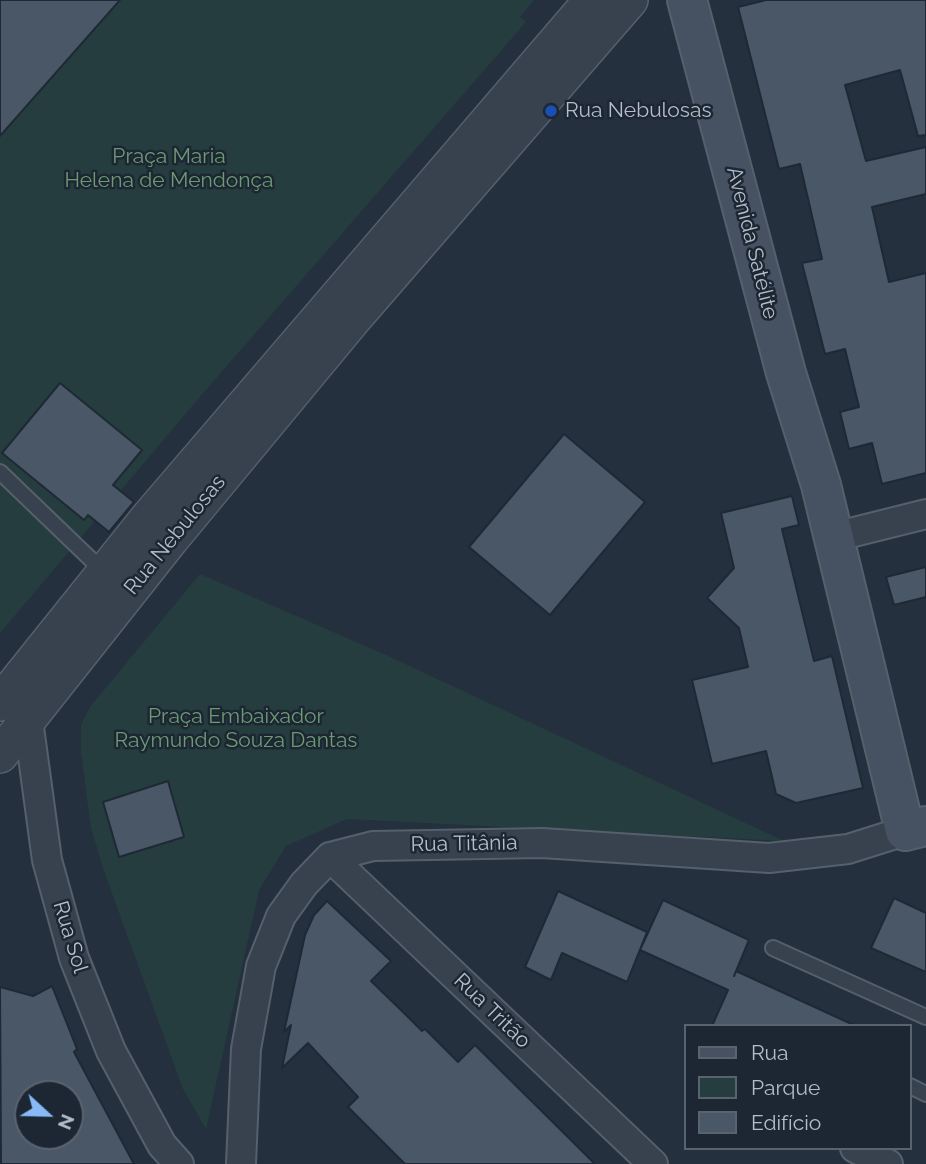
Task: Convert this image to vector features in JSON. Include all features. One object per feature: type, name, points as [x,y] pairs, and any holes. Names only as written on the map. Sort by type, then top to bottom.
[{"type":"main road","name":"Avenida Satélite","points":[[687,0],[786,373],[821,485],[919,833]]},
{"type":"main road","name":"Avenida Satélite","points":[[714,0],[802,372],[821,485]]},
{"type":"street","name":"Rua Nebulosas","points":[[0,755],[11,707],[104,572],[592,0]]},
{"type":"street","name":"Rua Nebulosas","points":[[11,707],[171,539],[355,317],[629,0]]},
{"type":"street","points":[[834,537],[926,514]]},
{"type":"street","name":"Rua Sol","points":[[11,707],[47,860],[74,958],[111,1051],[162,1145],[179,1164]]},
{"type":"street","name":"Rua Titânia","points":[[330,857],[373,846],[542,844],[769,858],[848,849],[919,833]]},
{"type":"street","points":[[241,1164],[246,1049],[261,966],[281,916],[304,884],[330,857]]},
{"type":"street","name":"Rua Tritão","points":[[330,857],[653,1164]]},
{"type":"street","points":[[859,1150],[888,1164]]},
{"type":"lane","points":[[0,472],[104,572]]},
{"type":"lane","points":[[773,948],[926,1017]]},
{"type":"green space","name":"Praça Maria Helena de Mendonça","points":[[0,0],[534,0],[520,17],[526,22],[199,398],[0,633]]},
{"type":"green space","name":"Praça Embaixador Raymundo Souza Dantas","points":[[200,574],[386,655],[784,841],[347,819],[286,846],[259,890],[206,1129],[183,1089],[105,874],[91,828],[81,753],[81,725],[90,707]]},
{"type":"building","points":[[0,0],[120,0],[0,136]]},
{"type":"building","points":[[766,0],[926,0],[926,135],[918,136],[900,70],[845,85],[866,161],[926,147],[926,194],[872,207],[889,282],[926,273],[926,473],[882,484],[872,443],[849,449],[840,412],[859,407],[845,349],[825,354],[802,263],[822,259],[800,164],[779,169],[738,7]]},
{"type":"building","points":[[60,383],[142,450],[113,485],[134,502],[109,532],[88,515],[84,520],[2,453]]},
{"type":"building","points":[[564,434],[645,502],[550,615],[469,547]]},
{"type":"building","points":[[792,496],[799,525],[782,529],[814,661],[832,656],[863,788],[796,803],[776,794],[766,751],[712,764],[692,680],[748,667],[739,628],[707,598],[734,568],[721,513]]},
{"type":"building","points":[[926,567],[926,597],[894,605],[886,577]]},
{"type":"building","points":[[168,781],[184,837],[119,857],[103,802]]},
{"type":"building","points":[[558,891],[647,932],[627,982],[562,953],[551,980],[525,967]]},
{"type":"building","points":[[894,898],[926,913],[926,972],[871,948]]},
{"type":"building","points":[[663,900],[749,940],[736,971],[852,1024],[713,1024],[728,990],[640,950]]},
{"type":"building","points":[[327,901],[391,961],[371,981],[458,1062],[475,1045],[595,1164],[405,1164],[348,1107],[358,1097],[308,1043],[282,1068],[291,1025],[284,1032],[305,935],[314,915]]},
{"type":"building","points":[[52,986],[77,1049],[74,1052],[134,1164],[1,1164],[0,987],[33,996]]},
{"type":"place","name":"Rua Nebulosas","points":[[551,111]]}]
